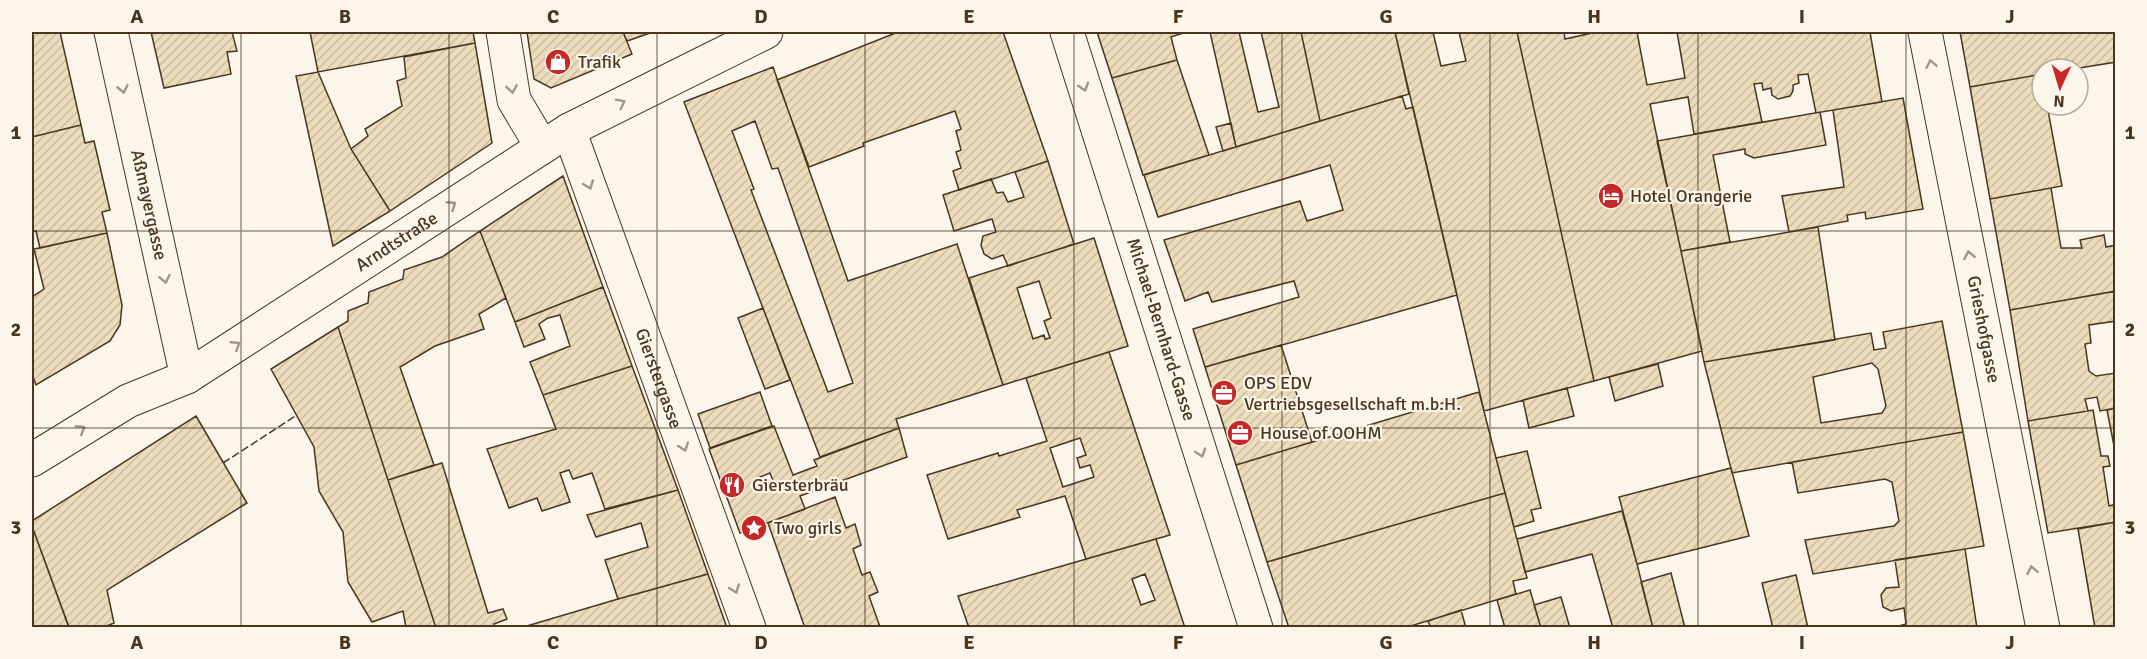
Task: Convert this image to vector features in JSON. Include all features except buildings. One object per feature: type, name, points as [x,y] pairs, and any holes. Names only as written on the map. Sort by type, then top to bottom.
[{"type":"street","name":"Aßmayergasse","points":[[111,32],[187,377]]},
{"type":"street","name":"Gierstergasse","points":[[502,32],[514,100],[555,138],[749,627]]},
{"type":"street","name":"Arndtstraße","points":[[32,460],[128,401],[187,377],[555,138],[704,46],[766,32]]},
{"type":"street","name":"Michael-Bernhard-Gasse","points":[[1067,32],[1256,627]]},
{"type":"street","name":"Grieshofgasse","points":[[1925,32],[2043,627]]},
{"type":"fence","points":[[223,463],[297,415]]},
{"type":"place","name":"Trafik","points":[[558,62]]},
{"type":"place","name":"Hotel Orangerie","points":[[1611,196]]},
{"type":"place","name":"OPS EDV Vertriebsgesellschaft m.b.H.","points":[[1224,393]]},
{"type":"place","name":"House of OOHM","points":[[1240,433]]},
{"type":"place","name":"Giersterbräu","points":[[732,485]]},
{"type":"place","name":"Two girls","points":[[754,528]]}]
